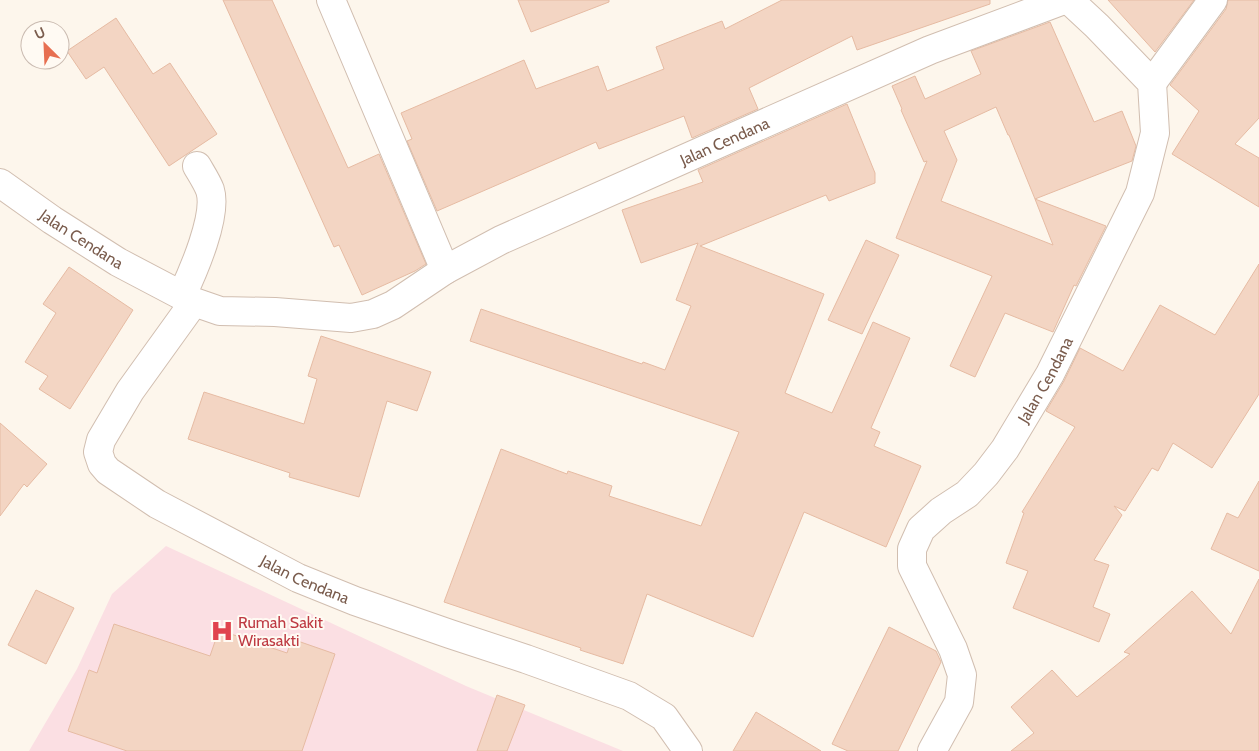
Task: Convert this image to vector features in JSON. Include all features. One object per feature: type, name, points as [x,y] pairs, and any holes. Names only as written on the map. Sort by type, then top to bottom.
[{"type":"street","points":[[331,0],[445,270]]},
{"type":"street","name":"Jalan Cendana","points":[[0,183],[52,220],[118,262],[188,298],[220,311],[275,312],[351,318],[373,314],[393,305],[445,270],[501,240],[930,50],[1064,0]]},
{"type":"street","points":[[1070,0],[1152,83],[1213,0]]},
{"type":"street","name":"Jalan Cendana","points":[[932,751],[959,702],[962,675],[953,649],[912,566],[912,549],[921,529],[941,511],[967,494],[986,474],[1005,449],[1050,374],[1140,193],[1155,133],[1152,83]]},
{"type":"street","points":[[188,298],[210,211],[210,191],[197,166]]},
{"type":"street","name":"Jalan Cendana","points":[[188,298],[101,440],[98,452],[102,464],[108,471],[157,504],[298,578],[355,601],[629,696],[664,717],[688,751]]},
{"type":"shaded area","name":"Rumah Sakit Wirasakti","points":[[166,546],[466,686],[623,751],[29,751],[77,669],[112,594]]},
{"type":"building","points":[[223,0],[272,0],[348,168],[379,154],[426,264],[415,271],[362,295],[339,245],[334,247]]},
{"type":"building","points":[[518,0],[609,0],[609,2],[531,32]]},
{"type":"building","points":[[782,0],[990,0],[990,4],[857,50],[852,36],[749,88],[758,109],[692,138],[684,116],[599,149],[596,142],[437,211],[407,141],[412,139],[401,113],[524,60],[536,89],[598,66],[607,91],[664,69],[656,47],[722,21],[725,29]]},
{"type":"building","points":[[1108,0],[1194,0],[1155,52]]},
{"type":"building","points":[[1228,0],[1259,0],[1259,118],[1235,144],[1259,158],[1259,207],[1172,154],[1199,111],[1170,85],[1226,9]]},
{"type":"building","points":[[116,18],[153,74],[170,63],[217,134],[169,166],[104,67],[86,79],[70,55],[70,49]]},
{"type":"building","points":[[1050,22],[1094,122],[1122,111],[1136,146],[1132,161],[1035,199],[1106,226],[1076,286],[1074,285],[1053,332],[1005,313],[975,377],[950,366],[992,276],[896,238],[927,161],[924,162],[892,86],[915,76],[925,99],[981,74],[971,51]],"holes":[[[996,107],[1053,245],[941,201],[957,160],[944,131]]]},
{"type":"building","points":[[847,104],[875,173],[875,183],[829,201],[826,195],[700,246],[824,294],[785,393],[832,413],[873,322],[910,338],[871,428],[880,432],[874,446],[921,466],[886,547],[804,512],[753,637],[647,594],[623,664],[444,602],[501,449],[567,474],[568,471],[612,486],[609,496],[701,526],[739,432],[470,341],[481,309],[642,364],[643,362],[665,370],[691,306],[676,300],[698,243],[641,263],[622,210],[703,182],[698,170]]},
{"type":"building","points":[[866,240],[899,255],[862,334],[828,320]]},
{"type":"building","points":[[1259,264],[1259,394],[1212,468],[1173,443],[1158,471],[1152,468],[1125,511],[1114,506],[1122,515],[1094,560],[1109,565],[1093,607],[1110,614],[1099,642],[1013,608],[1028,571],[1006,563],[1024,513],[1022,512],[1075,427],[1046,411],[1064,381],[1080,348],[1123,371],[1160,305],[1215,335]]},
{"type":"building","points":[[69,267],[133,310],[70,409],[39,389],[48,376],[25,362],[56,313],[43,304]]},
{"type":"building","points":[[321,336],[431,372],[417,411],[387,401],[359,497],[289,477],[290,473],[188,439],[204,392],[304,424],[317,379],[308,376]]},
{"type":"building","points":[[0,423],[47,464],[27,487],[24,484],[0,516]]},
{"type":"building","points":[[1259,481],[1259,571],[1211,549],[1227,513],[1238,518]]},
{"type":"building","points":[[1259,579],[1259,751],[1011,751],[1034,733],[1011,707],[1052,670],[1077,697],[1130,654],[1124,652],[1192,591],[1231,634]]},
{"type":"building","points":[[36,590],[74,608],[46,664],[8,645]]},
{"type":"building","points":[[114,624],[210,656],[219,630],[287,653],[292,639],[335,654],[302,751],[127,751],[68,731],[89,670],[97,673]]},
{"type":"building","points":[[889,627],[936,651],[941,662],[898,751],[848,751],[832,744]]},
{"type":"building","points":[[497,695],[525,705],[507,751],[477,751]]},
{"type":"building","points":[[756,712],[821,751],[733,751]]},
{"type":"place","name":"Rumah Sakit Wirasakti","points":[[222,631]]}]
